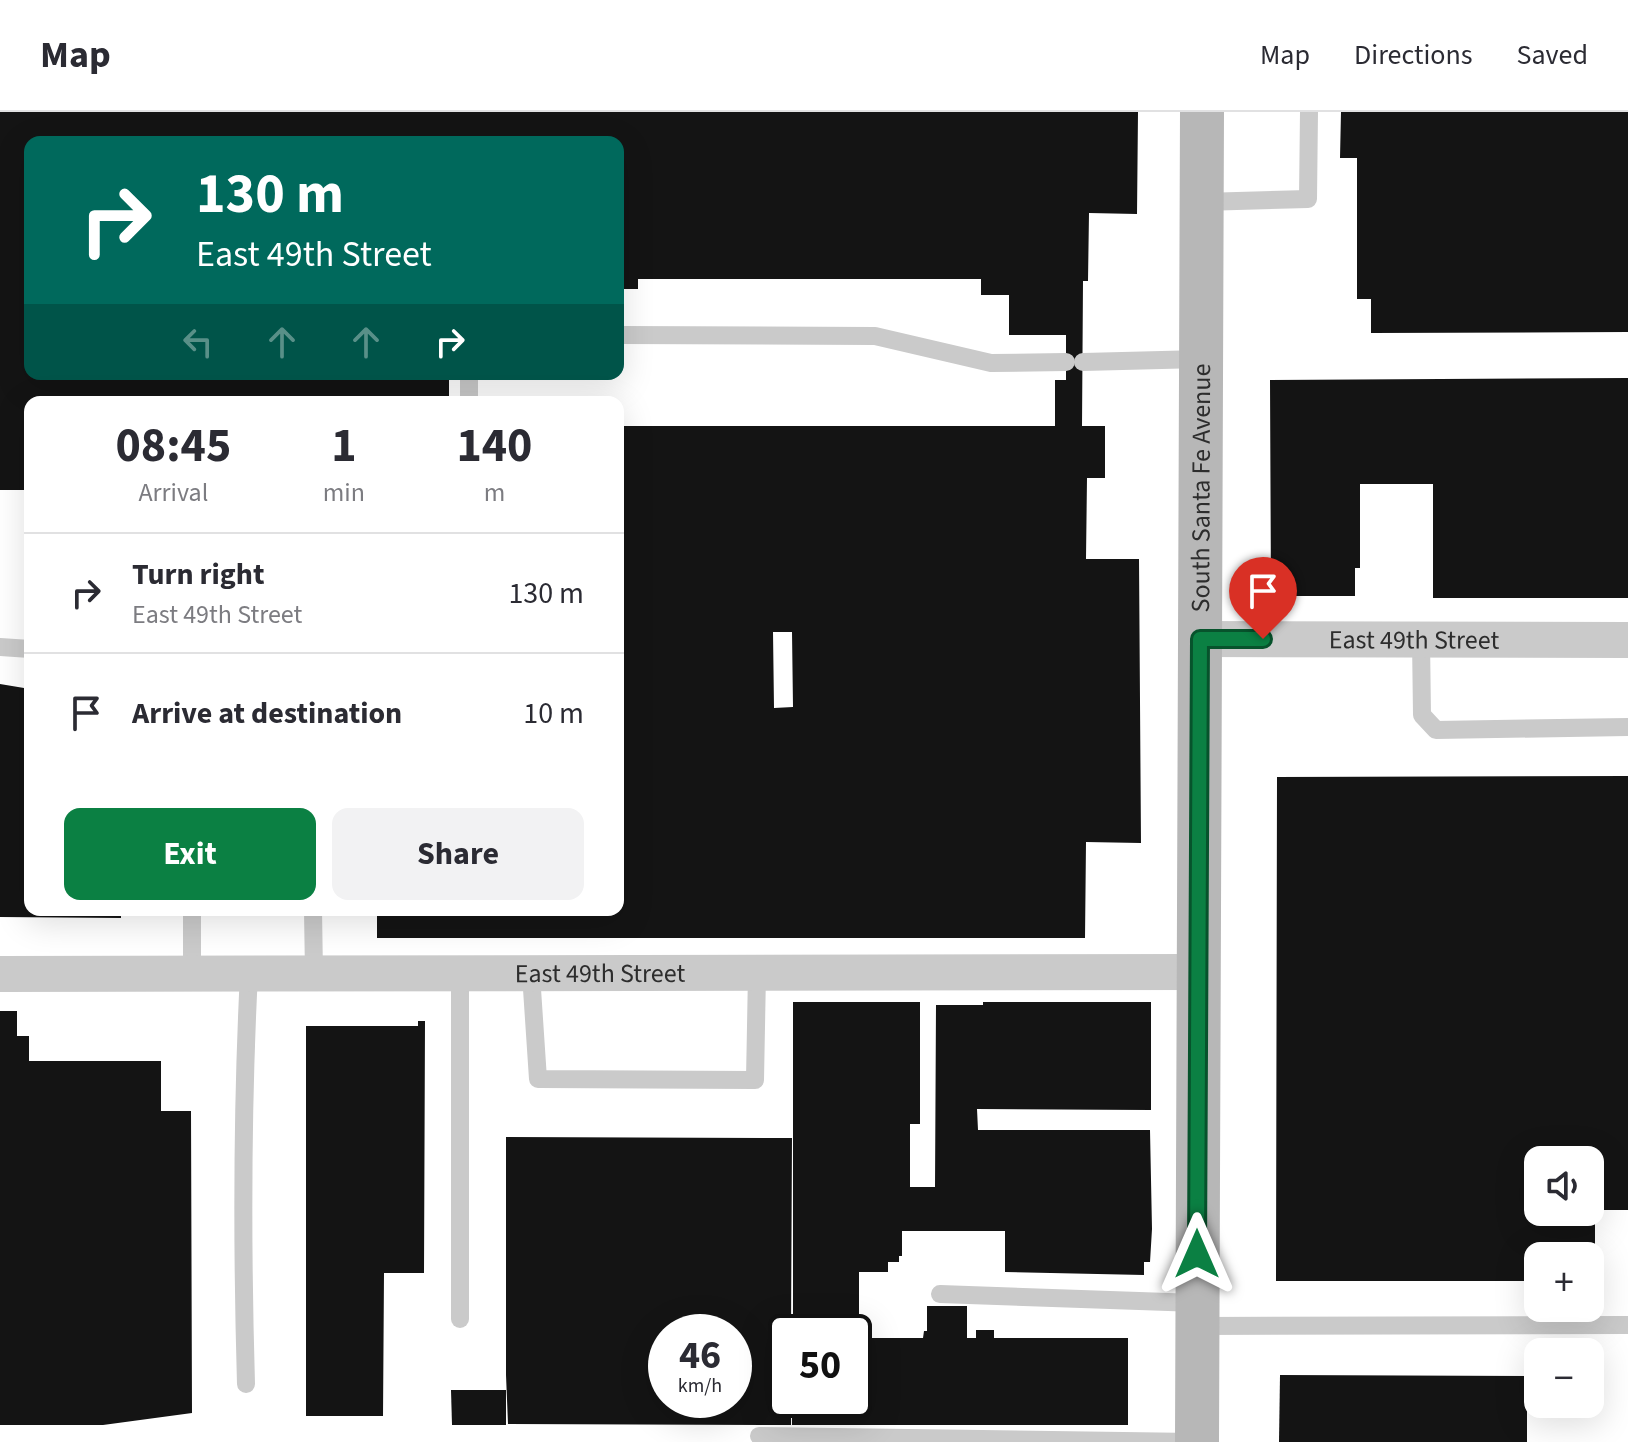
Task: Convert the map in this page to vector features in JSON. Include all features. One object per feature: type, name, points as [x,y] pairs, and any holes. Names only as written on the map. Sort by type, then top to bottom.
[{"type":"main road","name":"South Santa Fe Avenue","points":[[1196,1442],[1202,112]]},
{"type":"street","name":"East 49th Street","points":[[1200,639],[1628,640]]},
{"type":"street","name":"East 49th Street","points":[[0,974],[1199,972]]},
{"type":"lane","points":[[1202,202],[1308,199],[1309,112]]},
{"type":"lane","points":[[624,335],[875,336],[991,363],[1201,359]]},
{"type":"lane","points":[[1421,640],[1422,715],[1436,730],[1628,727]]},
{"type":"lane","points":[[0,647],[24,649]]},
{"type":"lane","points":[[192,916],[192,974]]},
{"type":"lane","points":[[313,916],[314,974]]},
{"type":"lane","points":[[531,974],[538,1079],[755,1080],[757,973]]},
{"type":"lane","points":[[246,1384],[242,1263],[244,1062],[249,974]]},
{"type":"lane","points":[[460,974],[460,1319]]},
{"type":"lane","points":[[940,1294],[1197,1315],[1628,1325]]},
{"type":"lane","points":[[759,1436],[1196,1442]]},
{"type":"building","points":[[0,112],[1138,112],[1137,214],[1089,213],[1088,281],[1083,281],[1082,426],[1105,426],[1105,478],[1087,478],[1086,559],[1139,559],[1141,843],[1086,842],[1085,938],[377,938],[377,916],[624,916],[624,426],[1055,426],[1055,380],[1066,380],[1066,335],[1009,335],[1009,295],[981,295],[981,279],[638,279],[638,289],[624,289],[624,136],[24,136],[24,380],[449,380],[449,396],[24,396],[24,490],[0,490]],"holes":[[[773,632],[792,632],[793,707],[774,708]]]},
{"type":"building","points":[[1341,112],[1628,112],[1628,332],[1371,333],[1371,299],[1357,299],[1357,158],[1340,158]]},
{"type":"building","points":[[1628,378],[1628,598],[1433,598],[1433,484],[1360,484],[1360,568],[1355,568],[1355,596],[1271,596],[1270,380]]},
{"type":"building","points":[[0,684],[24,688],[24,916],[121,918],[0,917]]},
{"type":"building","points":[[1628,776],[1628,1210],[1604,1210],[1604,1146],[1524,1146],[1524,1226],[1595,1226],[1595,1242],[1524,1242],[1524,1281],[1276,1281],[1277,777]]},
{"type":"building","points":[[793,1002],[920,1002],[920,1124],[910,1124],[910,1187],[935,1187],[936,1005],[1151,1002],[1151,1110],[977,1109],[978,1130],[1150,1130],[1152,1229],[1150,1262],[1144,1262],[1144,1275],[1005,1272],[1005,1231],[902,1231],[902,1256],[899,1256],[899,1262],[888,1262],[888,1272],[859,1272],[859,1314],[793,1314]]},
{"type":"building","points":[[0,1011],[17,1011],[17,1036],[29,1036],[29,1061],[161,1061],[161,1111],[191,1111],[192,1413],[103,1425],[0,1425]]},
{"type":"building","points":[[418,1021],[425,1021],[424,1273],[384,1273],[383,1416],[306,1416],[306,1026],[418,1026]]},
{"type":"building","points":[[506,1137],[792,1138],[791,1314],[768,1314],[768,1418],[791,1418],[791,1425],[508,1424]]},
{"type":"building","points":[[927,1306],[967,1306],[967,1338],[976,1338],[976,1330],[994,1330],[994,1338],[1128,1338],[1128,1425],[792,1425],[792,1418],[872,1418],[872,1338],[923,1338],[924,1331],[927,1331]]},
{"type":"building","points":[[1280,1375],[1524,1376],[1527,1442],[1279,1442]]},
{"type":"building","points":[[451,1390],[506,1390],[506,1425],[452,1425]]},
{"type":"route","points":[[1197,1254],[1200,639],[1263,639]]}]
